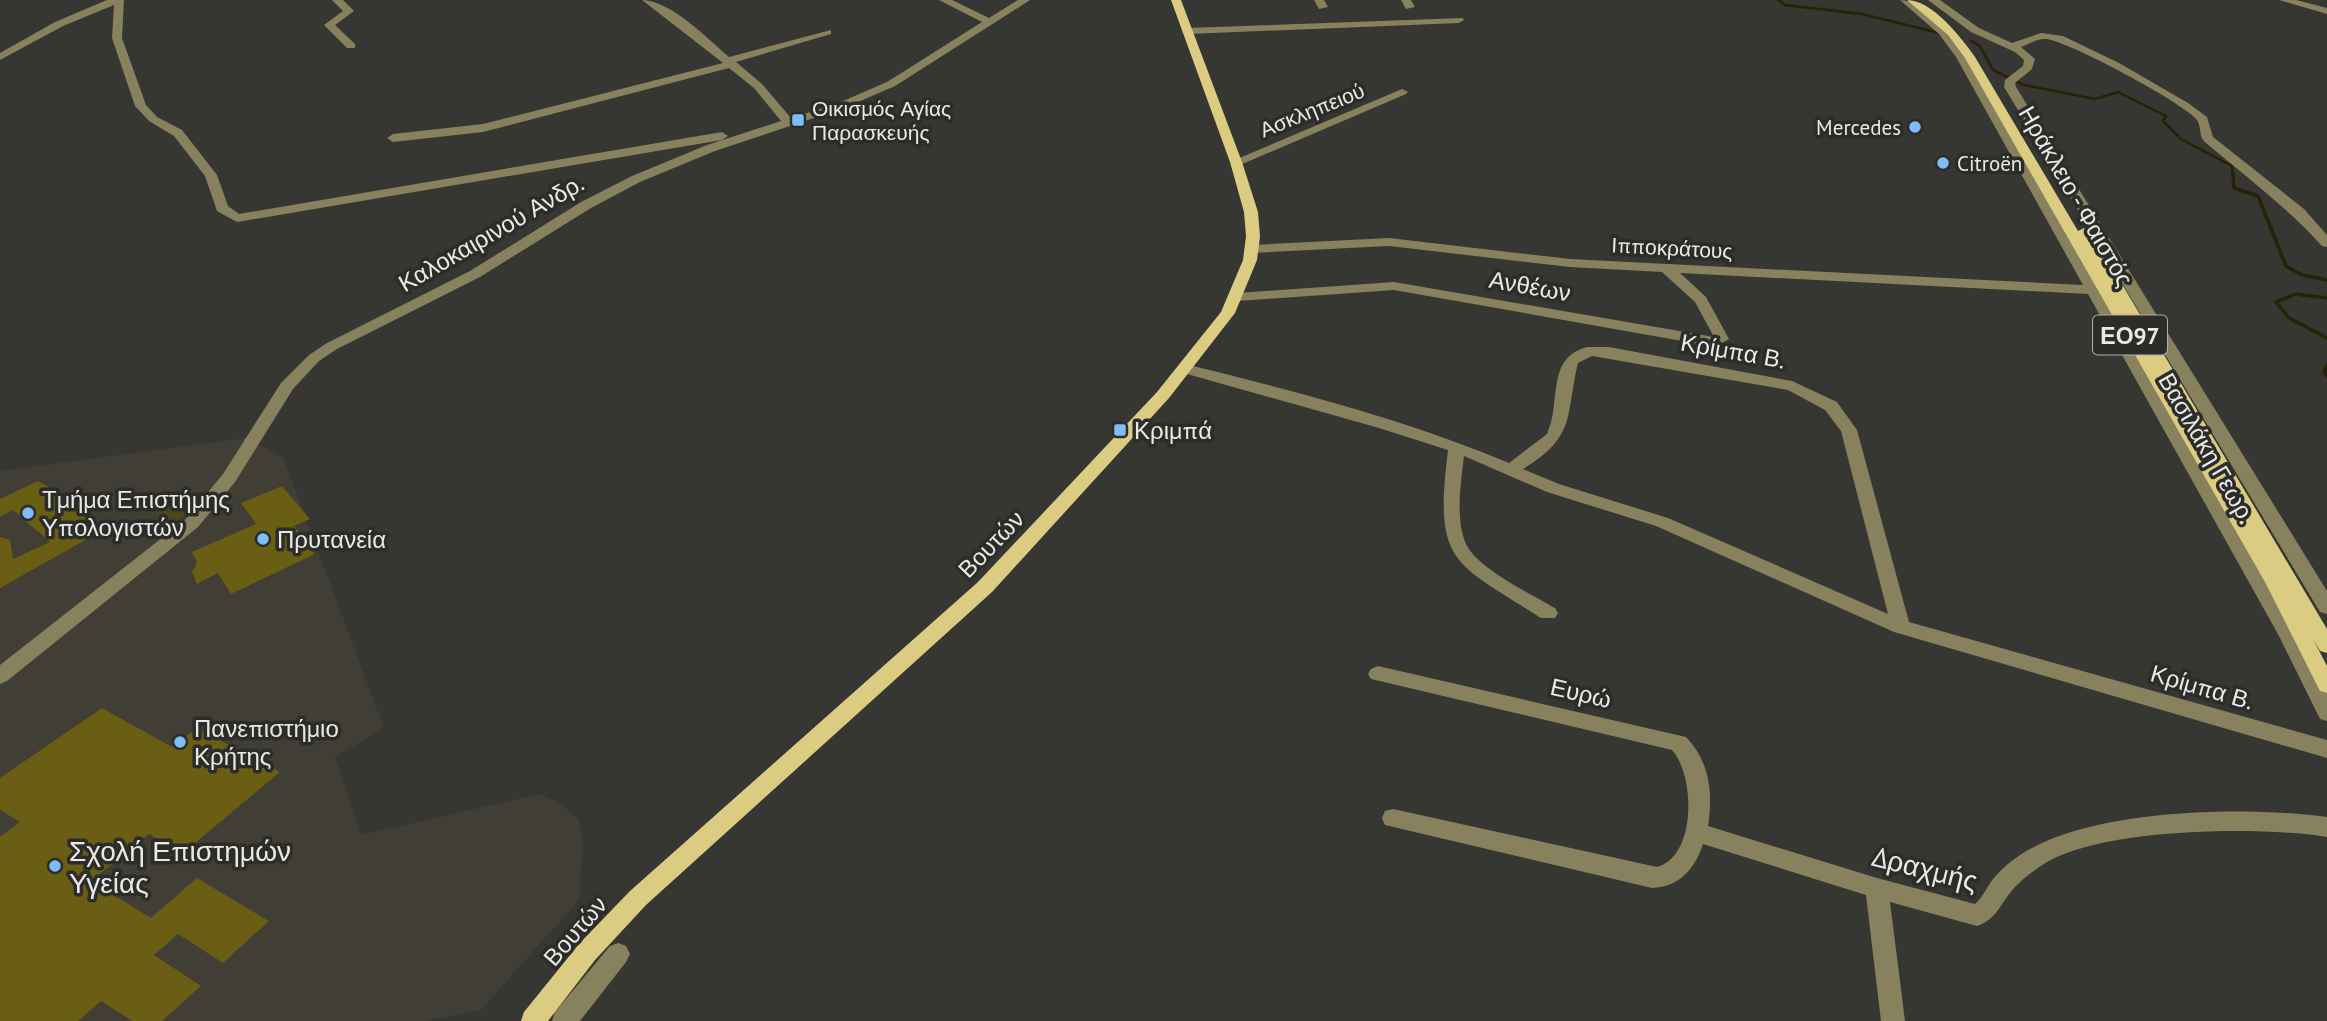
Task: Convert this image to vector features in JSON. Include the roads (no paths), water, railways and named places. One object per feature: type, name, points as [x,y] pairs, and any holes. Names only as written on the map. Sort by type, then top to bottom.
[{"type":"main road","name":"Βουτών","points":[[533,1021],[575,966],[618,919],[985,587],[1185,369],[1217,330],[1237,297],[1252,249],[1251,212],[1236,162],[1176,0]]},
{"type":"main road","name":"Ηράκλειο - Φαιστός","points":[[1912,0],[1940,20],[1957,39],[1998,118],[2274,582],[2327,685]]},
{"type":"main road","name":"Ηράκλειο - Φαιστός","points":[[1922,0],[1950,20],[1973,46],[2222,463],[2327,646]]},
{"type":"main road","points":[[1956,17],[1973,46]]},
{"type":"main road","points":[[2134,315],[2163,337]]},
{"type":"main road","points":[[2222,463],[2225,440]]},
{"type":"street","points":[[0,57],[59,24],[118,0],[119,47],[141,106],[153,119],[178,133],[211,175],[222,208],[237,218],[685,142],[757,134]]},
{"type":"street","points":[[337,0],[349,11],[329,25],[351,46]]},
{"type":"street","points":[[647,0],[676,18],[758,86],[789,123]]},
{"type":"street","points":[[944,0],[990,22]]},
{"type":"street","name":"Καλοκαιρινού Ανδρ.","points":[[0,676],[192,523],[229,478],[287,386],[314,358],[354,334],[475,274],[607,194],[700,152],[789,123],[891,84],[1025,0]]},
{"type":"street","name":"Βασιλάκη Γεωρ.","points":[[1905,0],[1931,20],[1953,45],[1998,118],[2092,290],[2288,635],[2327,713]]},
{"type":"street","points":[[1933,0],[1956,17],[2012,47],[2019,46],[2029,37],[2059,37],[2184,105],[2203,119],[2207,138],[2299,212],[2327,243]]},
{"type":"street","points":[[2284,0],[2327,10]]},
{"type":"street","points":[[2309,7],[2311,12],[2327,20]]},
{"type":"street","points":[[1188,31],[1459,20]]},
{"type":"street","points":[[393,138],[483,128],[729,63],[827,32]]},
{"type":"street","name":"Βασιλάκη Γεωρ.","points":[[2012,47],[2024,53],[2031,62],[2013,84],[2327,607]]},
{"type":"street","name":"Ασκληπειού","points":[[1236,162],[1402,92]]},
{"type":"street","name":"Ιπποκράτους","points":[[1252,249],[1389,242],[1570,263],[2092,290]]},
{"type":"street","name":"Ανθέων","points":[[1237,297],[1387,285],[1691,339],[1716,342],[1722,340],[1721,331],[1701,300],[1665,268]]},
{"type":"street","name":"Κρίμπα Β.","points":[[1509,470],[1543,451],[1555,439],[1570,362],[1582,353],[1609,352],[1793,386],[1826,402],[1846,422],[1901,627]]},
{"type":"street","name":"Κρίμπα Β.","points":[[1185,369],[1385,424],[1457,447],[1553,488],[1662,522],[1841,603],[1901,627],[2327,749]]},
{"type":"street","points":[[1457,447],[1453,517],[1458,547],[1475,565],[1548,613]]},
{"type":"street","name":"Ευρώ","points":[[1378,674],[1678,743],[1690,754],[1698,774],[1700,813],[1695,832],[1676,870],[1657,877],[1394,818]]},
{"type":"street","name":"Δραχμής","points":[[1695,832],[1877,888],[1977,915],[1989,909],[1998,890],[2027,862],[2078,838],[2105,832],[2196,824],[2295,821],[2327,827]]},
{"type":"street","points":[[1877,888],[1893,1021]]},
{"type":"street","points":[[564,1021],[618,954]]},
{"type":"waterway","points":[[1778,0],[1785,5],[1862,14],[1939,33]]},
{"type":"waterway","points":[[1971,41],[1980,46],[1993,70],[2024,85],[2095,99],[2118,92],[2166,116],[2163,121],[2181,139],[2232,166],[2233,176]]},
{"type":"waterway","points":[[2233,174],[2234,188],[2258,196],[2286,266],[2302,275],[2327,280]]},
{"type":"waterway","points":[[2327,298],[2296,294],[2276,302],[2289,318],[2327,338]]},
{"type":"waterway","points":[[2327,365],[2324,372],[2327,376]]},
{"type":"place","name":"Οικισμός Αγίας Παρασκευής","points":[[798,120]]},
{"type":"place","name":"Mercedes","points":[[1915,127]]},
{"type":"place","name":"Citroën","points":[[1943,163]]},
{"type":"place","name":"Κριμπά","points":[[1120,430]]},
{"type":"place","name":"Τμήμα Επιστήμης Υπολογιστών","points":[[28,513]]},
{"type":"place","name":"Πρυτανεία","points":[[263,539]]},
{"type":"place","name":"Πανεπιστήμιο Κρήτης","points":[[180,742]]},
{"type":"place","name":"Σχολή Επιστημών Υγείας","points":[[55,866]]}]
